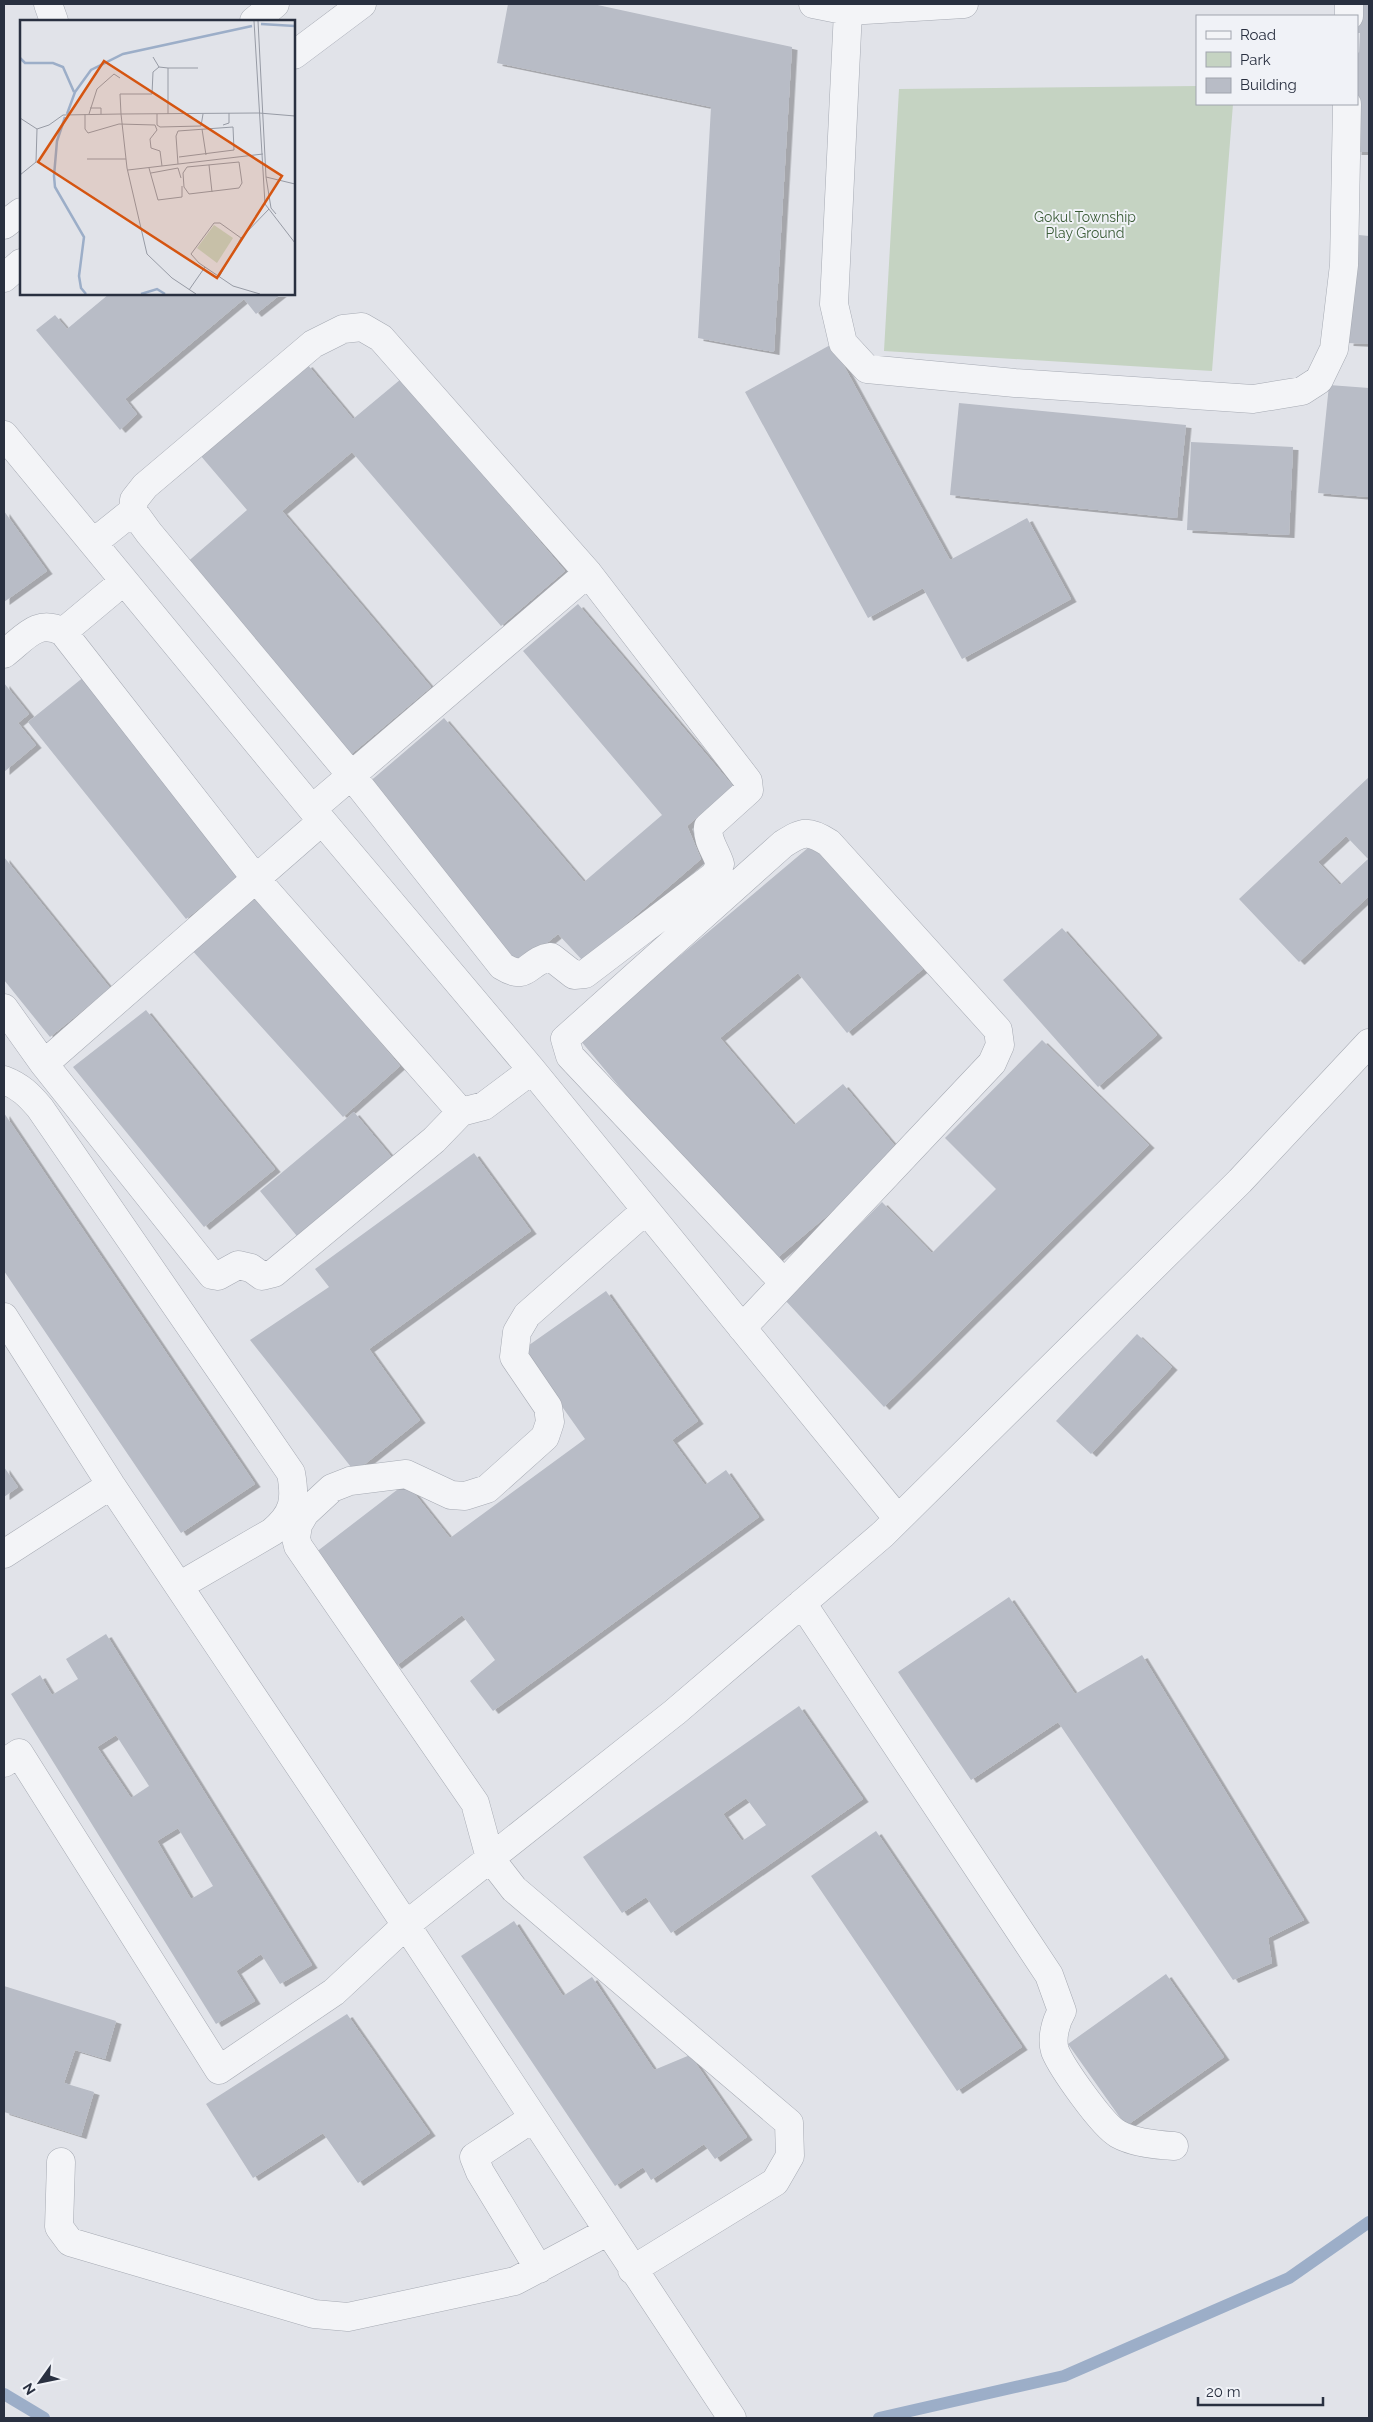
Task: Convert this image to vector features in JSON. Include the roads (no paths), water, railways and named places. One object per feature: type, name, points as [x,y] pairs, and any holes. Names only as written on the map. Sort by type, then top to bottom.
[{"type":"street","points":[[48,4],[54,20]]},
{"type":"street","points":[[255,20],[275,4]]},
{"type":"street","points":[[295,54],[362,4]]},
{"type":"street","points":[[813,4],[848,11],[964,4]]},
{"type":"street","points":[[848,11],[834,304],[843,343],[867,369],[1015,383],[1253,399],[1302,391],[1319,380],[1334,348],[1344,265],[1358,183],[1347,105]]},
{"type":"street","points":[[4,225],[20,213]]},
{"type":"street","points":[[4,278],[20,264]]},
{"type":"street","points":[[362,327],[381,338],[588,573],[748,781],[749,790],[708,827],[708,838],[717,852],[720,864],[715,875],[586,974],[574,975],[551,957],[542,958],[525,972],[513,973],[502,966],[351,775],[149,533],[133,511],[134,500],[145,486],[313,344],[342,329],[362,327]]},
{"type":"street","points":[[4,435],[317,815],[532,1070],[898,1519]]},
{"type":"street","points":[[93,543],[133,511]]},
{"type":"street","points":[[44,1064],[256,879],[317,815],[351,775],[588,573]]},
{"type":"street","points":[[63,632],[124,581]]},
{"type":"street","points":[[4,654],[38,627],[50,625],[63,632],[256,879],[461,1112]]},
{"type":"street","points":[[742,1328],[992,1063],[1000,1045],[998,1030],[830,843],[815,833],[798,834],[783,844],[565,1038],[570,1056],[784,1283]]},
{"type":"street","points":[[4,1008],[44,1064],[212,1275],[218,1276],[238,1265],[251,1268],[262,1276],[274,1273],[434,1140],[461,1112],[484,1106],[532,1070]]},
{"type":"street","points":[[4,1763],[20,1753],[219,2070],[334,1992],[406,1925],[675,1712],[898,1519],[1240,1181],[1369,1043]]},
{"type":"street","points":[[4,1080],[27,1093],[40,1108],[291,1473],[294,1491],[290,1516],[285,1522],[272,1532],[179,1586]]},
{"type":"street","points":[[632,2270],[775,2182],[790,2156],[789,2123],[514,1889],[490,1858],[475,1803],[298,1546],[296,1538],[298,1526],[305,1513],[332,1488],[350,1481],[406,1474],[451,1494],[466,1496],[487,1488],[545,1437],[550,1422],[548,1407],[514,1357],[517,1332],[527,1315],[646,1210]]},
{"type":"street","points":[[4,1317],[179,1586],[406,1925],[700,2374],[732,2418]]},
{"type":"street","points":[[4,1554],[112,1484]]},
{"type":"street","points":[[802,1603],[1049,1975],[1062,2010],[1056,2020],[1055,2050],[1089,2103],[1116,2133],[1136,2140],[1174,2146]]},
{"type":"street","points":[[533,2118],[474,2157],[480,2172],[539,2270]]},
{"type":"street","points":[[61,2162],[59,2227],[70,2242],[314,2314],[348,2317],[515,2281],[539,2270],[607,2232]]},
{"type":"waterway","points":[[879,2418],[1064,2376],[1289,2278],[1369,2222]]},
{"type":"waterway","points":[[4,2394],[44,2418]]},
{"type":"park label","name":"Gokul Township Play Ground","points":[[1085,226]]}]
